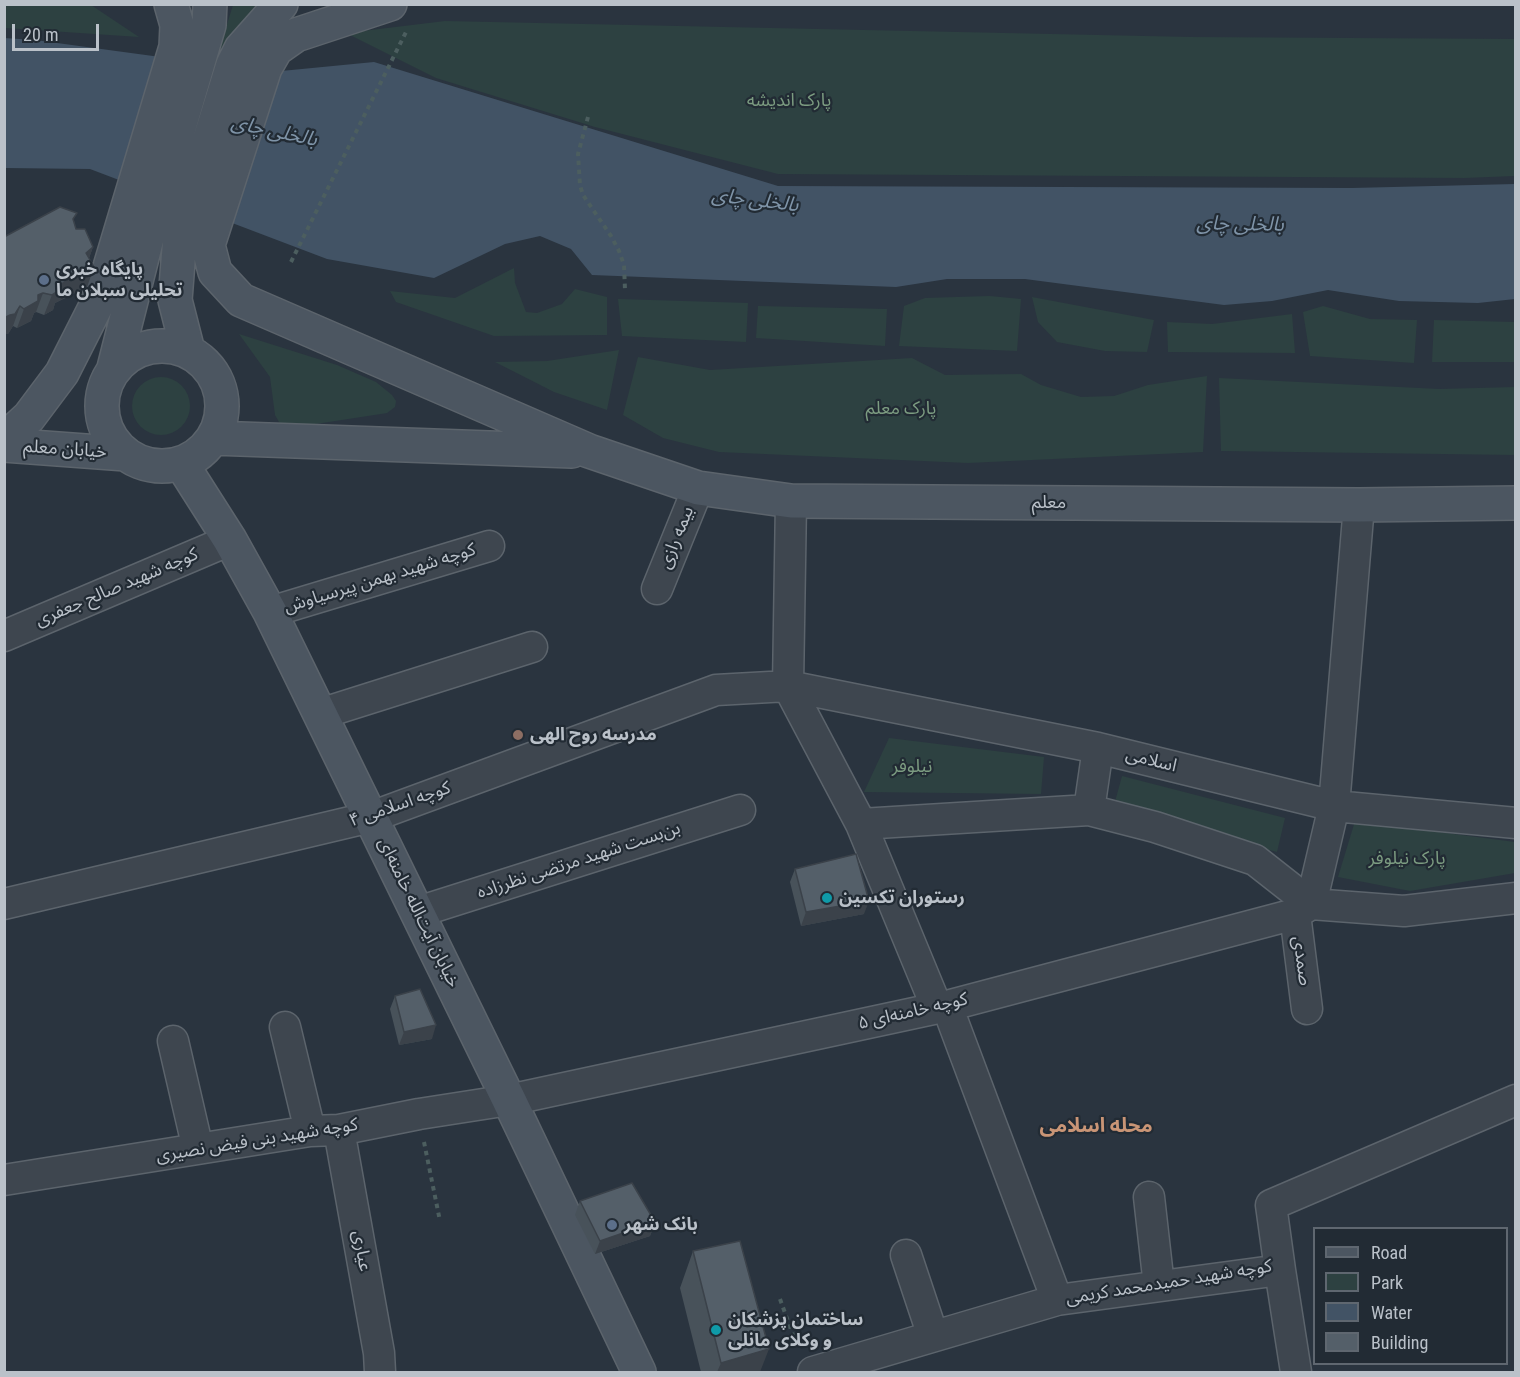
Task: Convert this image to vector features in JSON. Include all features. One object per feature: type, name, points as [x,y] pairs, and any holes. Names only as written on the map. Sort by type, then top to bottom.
[{"type":"main road","points":[[171,4],[188,51],[165,231],[175,300],[188,351]]},
{"type":"main road","points":[[188,51],[209,25],[210,4]]},
{"type":"main road","points":[[114,368],[129,355],[148,347],[169,346],[188,351],[205,363],[216,380],[222,399],[221,419],[213,438],[199,453],[182,463],[161,466],[143,463],[126,454],[112,440],[104,423],[101,405],[105,386],[232,65],[241,49],[281,4]]},
{"type":"main road","points":[[4,440],[29,417],[62,373],[84,332],[110,267],[165,231],[276,49],[296,35],[390,4]]},
{"type":"main road","points":[[165,231],[215,272],[241,300],[589,451]]},
{"type":"main road","points":[[213,438],[589,451]]},
{"type":"main road","name":"خیابان معلم","points":[[4,445],[126,454]]},
{"type":"main road","name":"معلم","points":[[589,451],[698,488],[791,501],[1359,505],[1515,503]]},
{"type":"main road","name":"خیابان آیت‌الله خامنه‌ای","points":[[182,463],[230,540],[270,612],[418,912],[639,1372]]},
{"type":"street","name":"بیمه رازی","points":[[657,589],[698,488]]},
{"type":"street","points":[[791,501],[788,686],[861,824],[942,1007],[1057,1300]]},
{"type":"street","points":[[1303,909],[1334,806],[1359,505]]},
{"type":"street","name":"کوچه شهید صالح جعفری","points":[[4,636],[230,540]]},
{"type":"street","name":"کوچه شهید بهمن پیرسیاوش","points":[[270,612],[489,546]]},
{"type":"street","points":[[320,714],[532,647]]},
{"type":"street","name":"اسلامی","points":[[788,686],[1098,748],[1334,806],[1515,823]]},
{"type":"street","name":"کوچه اسلامی ۴","points":[[4,904],[371,818],[716,690],[788,686]]},
{"type":"street","points":[[1089,810],[1098,748]]},
{"type":"street","name":"بن‌بست شهید مرتضی نظرزاده","points":[[418,912],[740,810]]},
{"type":"street","points":[[861,824],[1089,810],[1155,827],[1255,860],[1303,909],[1404,912],[1515,898]]},
{"type":"street","name":"کوچه خامنه‌ای ۵","points":[[509,1100],[942,1007],[1303,909]]},
{"type":"street","name":"صمدی","points":[[1303,909],[1307,1009]]},
{"type":"street","name":"عیاری","points":[[285,1027],[325,1131],[379,1353],[380,1372]]},
{"type":"street","points":[[173,1041],[198,1149]]},
{"type":"street","name":"کوچه شهید بنی فیض نصیری","points":[[4,1180],[325,1131],[509,1100]]},
{"type":"street","name":"کوچه شهید حمیدمحمد کریمی","points":[[806,1362],[933,1336],[1057,1300],[1280,1269],[1271,1205],[1515,1100]]},
{"type":"street","points":[[1149,1197],[1159,1286]]},
{"type":"street","points":[[906,1256],[933,1336]]},
{"type":"street","points":[[1280,1269],[1296,1372]]},
{"type":"path","points":[[291,262],[402,38]]},
{"type":"path","points":[[588,117],[578,154],[580,184],[583,195],[620,251],[624,265],[624,290]]},
{"type":"path","points":[[419,1114],[440,1221]]},
{"type":"path","points":[[780,1299],[806,1362]]},
{"type":"green space","points":[[4,5],[91,5],[139,37],[5,28]]},
{"type":"green space","points":[[233,5],[259,5],[225,52],[219,50]]},
{"type":"green space","name":"پارک اندیشه","points":[[445,21],[1192,37],[1515,39],[1515,176],[1464,178],[778,174],[595,127],[436,78],[346,33]]},
{"type":"green space","points":[[514,268],[515,283],[526,312],[537,313],[562,304],[575,289],[607,297],[607,335],[494,336],[396,302],[390,291],[455,298]]},
{"type":"green space","name":"پارک معلم","points":[[990,296],[1021,299],[1017,351],[899,346],[904,306],[925,298]]},
{"type":"green space","points":[[1032,297],[1154,320],[1147,352],[1105,351],[1057,342],[1038,322]]},
{"type":"green space","points":[[618,299],[748,303],[746,342],[622,336]]},
{"type":"green space","name":"پارک معلم","points":[[758,306],[887,309],[885,346],[756,338]]},
{"type":"green space","points":[[1323,306],[1370,319],[1417,320],[1414,363],[1310,356],[1303,312]]},
{"type":"green space","points":[[1292,314],[1295,353],[1168,352],[1167,322],[1212,324]]},
{"type":"green space","points":[[1434,320],[1515,322],[1515,362],[1432,362]]},
{"type":"green space","points":[[239,334],[337,365],[376,382],[392,395],[396,401],[395,407],[387,413],[283,429],[275,415],[270,377]]},
{"type":"green space","points":[[619,350],[607,410],[554,392],[495,362],[547,361]]},
{"type":"green space","name":"پارک معلم","points":[[638,357],[710,370],[912,358],[945,375],[1021,374],[1041,385],[1081,397],[1114,396],[1148,385],[1207,376],[1203,452],[968,463],[719,452],[663,438],[623,415]]},
{"type":"green space","points":[[161,377],[177,382],[185,390],[190,406],[185,422],[177,430],[161,435],[145,430],[137,422],[132,406],[137,390],[145,382]]},
{"type":"green space","points":[[1219,378],[1439,389],[1515,387],[1515,455],[1221,451]]},
{"type":"green space","name":"نیلوفر","points":[[889,738],[1044,757],[1041,794],[864,792]]},
{"type":"green space","points":[[1122,776],[1285,818],[1277,852],[1113,809]]},
{"type":"green space","name":"پارک نیلوفر","points":[[1355,821],[1515,842],[1515,873],[1410,891],[1338,877]]},
{"type":"water","name":"بالخلی چای","points":[[4,38],[35,40],[271,72],[374,62],[778,186],[1352,188],[1515,184],[1515,299],[1478,303],[1399,301],[1328,290],[1272,301],[1224,305],[1025,279],[947,279],[896,287],[592,275],[571,249],[540,236],[505,244],[434,278],[327,259],[90,169],[5,168]]},
{"type":"building","name":"پایگاه خبری تحلیلی سبلان ما","points":[[60,207],[77,213],[73,219],[76,229],[85,229],[93,247],[86,253],[94,267],[61,284],[60,290],[52,295],[43,293],[38,295],[38,301],[24,309],[20,306],[15,314],[4,318],[4,237]]},
{"type":"building","name":"رستوران تکسین","points":[[856,854],[869,901],[806,912],[795,869]]},
{"type":"building","points":[[420,989],[436,1025],[404,1032],[395,996]]},
{"type":"building","name":"بانک شهر","points":[[632,1183],[655,1222],[600,1241],[580,1201]]},
{"type":"building","points":[[740,1241],[769,1349],[721,1363],[693,1251]]},
{"type":"place","name":"پایگاه خبری تحلیلی سبلان ما","points":[[44,280]]},
{"type":"place","name":"مدرسه روح الهی","points":[[518,735]]},
{"type":"place","name":"رستوران تکسین","points":[[827,898]]},
{"type":"place","name":"بانک شهر","points":[[612,1225]]},
{"type":"place","name":"ساختمان پزشکان و وکلای مانلی","points":[[716,1330]]},
{"type":"district","name":"محله اسلامی","points":[[1096,1127]]}]
